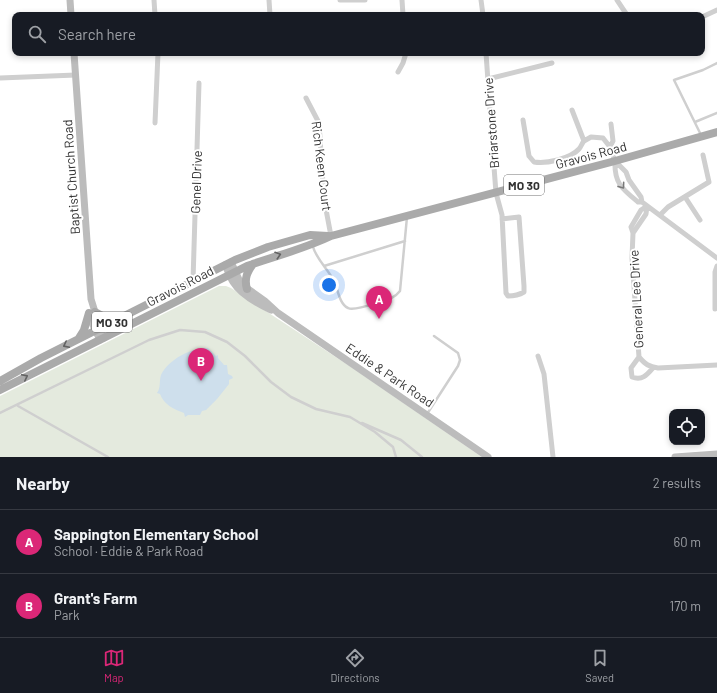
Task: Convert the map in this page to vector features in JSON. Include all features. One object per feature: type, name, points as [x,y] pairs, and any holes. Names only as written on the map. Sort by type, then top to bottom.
[{"type":"main road","name":"Gravois Road","points":[[0,390],[252,264],[312,245],[331,236],[615,161],[717,132]]},
{"type":"main road","name":"Gravois Road","points":[[0,381],[79,338],[228,264],[268,248],[310,235],[331,236]]},
{"type":"main road","points":[[247,289],[246,280],[252,264]]},
{"type":"main road","points":[[79,338],[92,312],[106,318],[118,319]]},
{"type":"street","points":[[70,0],[71,12]]},
{"type":"street","points":[[154,0],[155,12]]},
{"type":"street","points":[[269,0],[270,12]]},
{"type":"street","points":[[340,0],[365,0]]},
{"type":"street","points":[[402,0],[403,12]]},
{"type":"street","points":[[481,0],[483,12]]},
{"type":"street","points":[[617,0],[625,12]]},
{"type":"street","points":[[705,16],[717,10]]},
{"type":"street","name":"Baptist Church Road","points":[[74,56],[92,312],[97,329],[102,339]]},
{"type":"street","points":[[155,123],[158,56]]},
{"type":"street","points":[[398,72],[405,56]]},
{"type":"street","name":"Briarstone Drive","points":[[486,56],[496,193],[502,219],[506,293],[508,296],[511,296],[524,292],[519,217],[502,219]]},
{"type":"street","points":[[488,79],[552,63]]},
{"type":"street","points":[[0,78],[76,75]]},
{"type":"street","name":"Genel Drive","points":[[193,281],[198,83]]},
{"type":"street","name":"Rich Keen Court","points":[[306,98],[319,123],[324,199],[331,236]]},
{"type":"street","points":[[572,110],[584,141]]},
{"type":"street","points":[[523,120],[529,156],[534,162],[542,163],[569,157],[579,150],[584,141],[591,137],[603,138],[610,147],[615,161],[615,176],[624,190],[638,202],[642,202],[717,258]]},
{"type":"street","points":[[610,147],[613,141],[611,124]]},
{"type":"street","points":[[660,215],[668,207],[709,182],[702,156]]},
{"type":"street","points":[[615,161],[626,172],[629,180],[641,197],[642,202]]},
{"type":"street","points":[[684,197],[700,220]]},
{"type":"street","name":"General Lee Drive","points":[[647,206],[640,210],[631,227],[633,233],[632,258],[639,357],[645,364],[653,368]]},
{"type":"street","name":"Eddie & Park Road","points":[[228,264],[241,284],[265,301],[278,313],[488,457]]},
{"type":"street","points":[[715,309],[715,272],[717,266]]},
{"type":"street","name":"Eddie & Park Road","points":[[233,273],[238,289],[263,306],[278,313]]},
{"type":"street","points":[[538,356],[544,374],[553,457]]},
{"type":"street","points":[[639,357],[631,368],[632,377],[636,378],[645,376],[653,368],[717,365]]},
{"type":"street","points":[[674,457],[717,454]]},
{"type":"lane","points":[[702,137],[674,80],[703,70],[717,63]]},
{"type":"lane","points":[[695,122],[717,112]]},
{"type":"lane","points":[[312,245],[316,255],[334,280],[341,301],[348,308],[354,309],[396,297],[400,290],[407,216]]},
{"type":"lane","points":[[324,266],[405,241]]},
{"type":"lane","points":[[0,414],[149,340],[180,330],[205,332],[227,342],[245,356],[271,382],[292,397],[316,409],[350,417],[401,440],[422,457]]},
{"type":"lane","points":[[427,414],[458,366],[460,360],[458,353],[434,336]]},
{"type":"lane","points":[[17,406],[108,457]]},
{"type":"lane","points":[[350,417],[375,432],[393,447],[396,457]]},
{"type":"shaded area","points":[[219,286],[231,288],[351,367],[482,457],[0,457],[0,396]]},
{"type":"water","points":[[208,348],[216,356],[218,355],[218,358],[224,365],[227,365],[228,374],[233,378],[229,380],[229,384],[217,399],[206,410],[202,411],[200,415],[188,415],[185,417],[184,413],[170,406],[164,401],[160,394],[157,393],[161,375],[169,364],[175,359],[188,352]]},
{"type":"place","name":"Sappington Elementary School","points":[[379,319]]},
{"type":"place","name":"Grant's Farm","points":[[201,381]]}]
